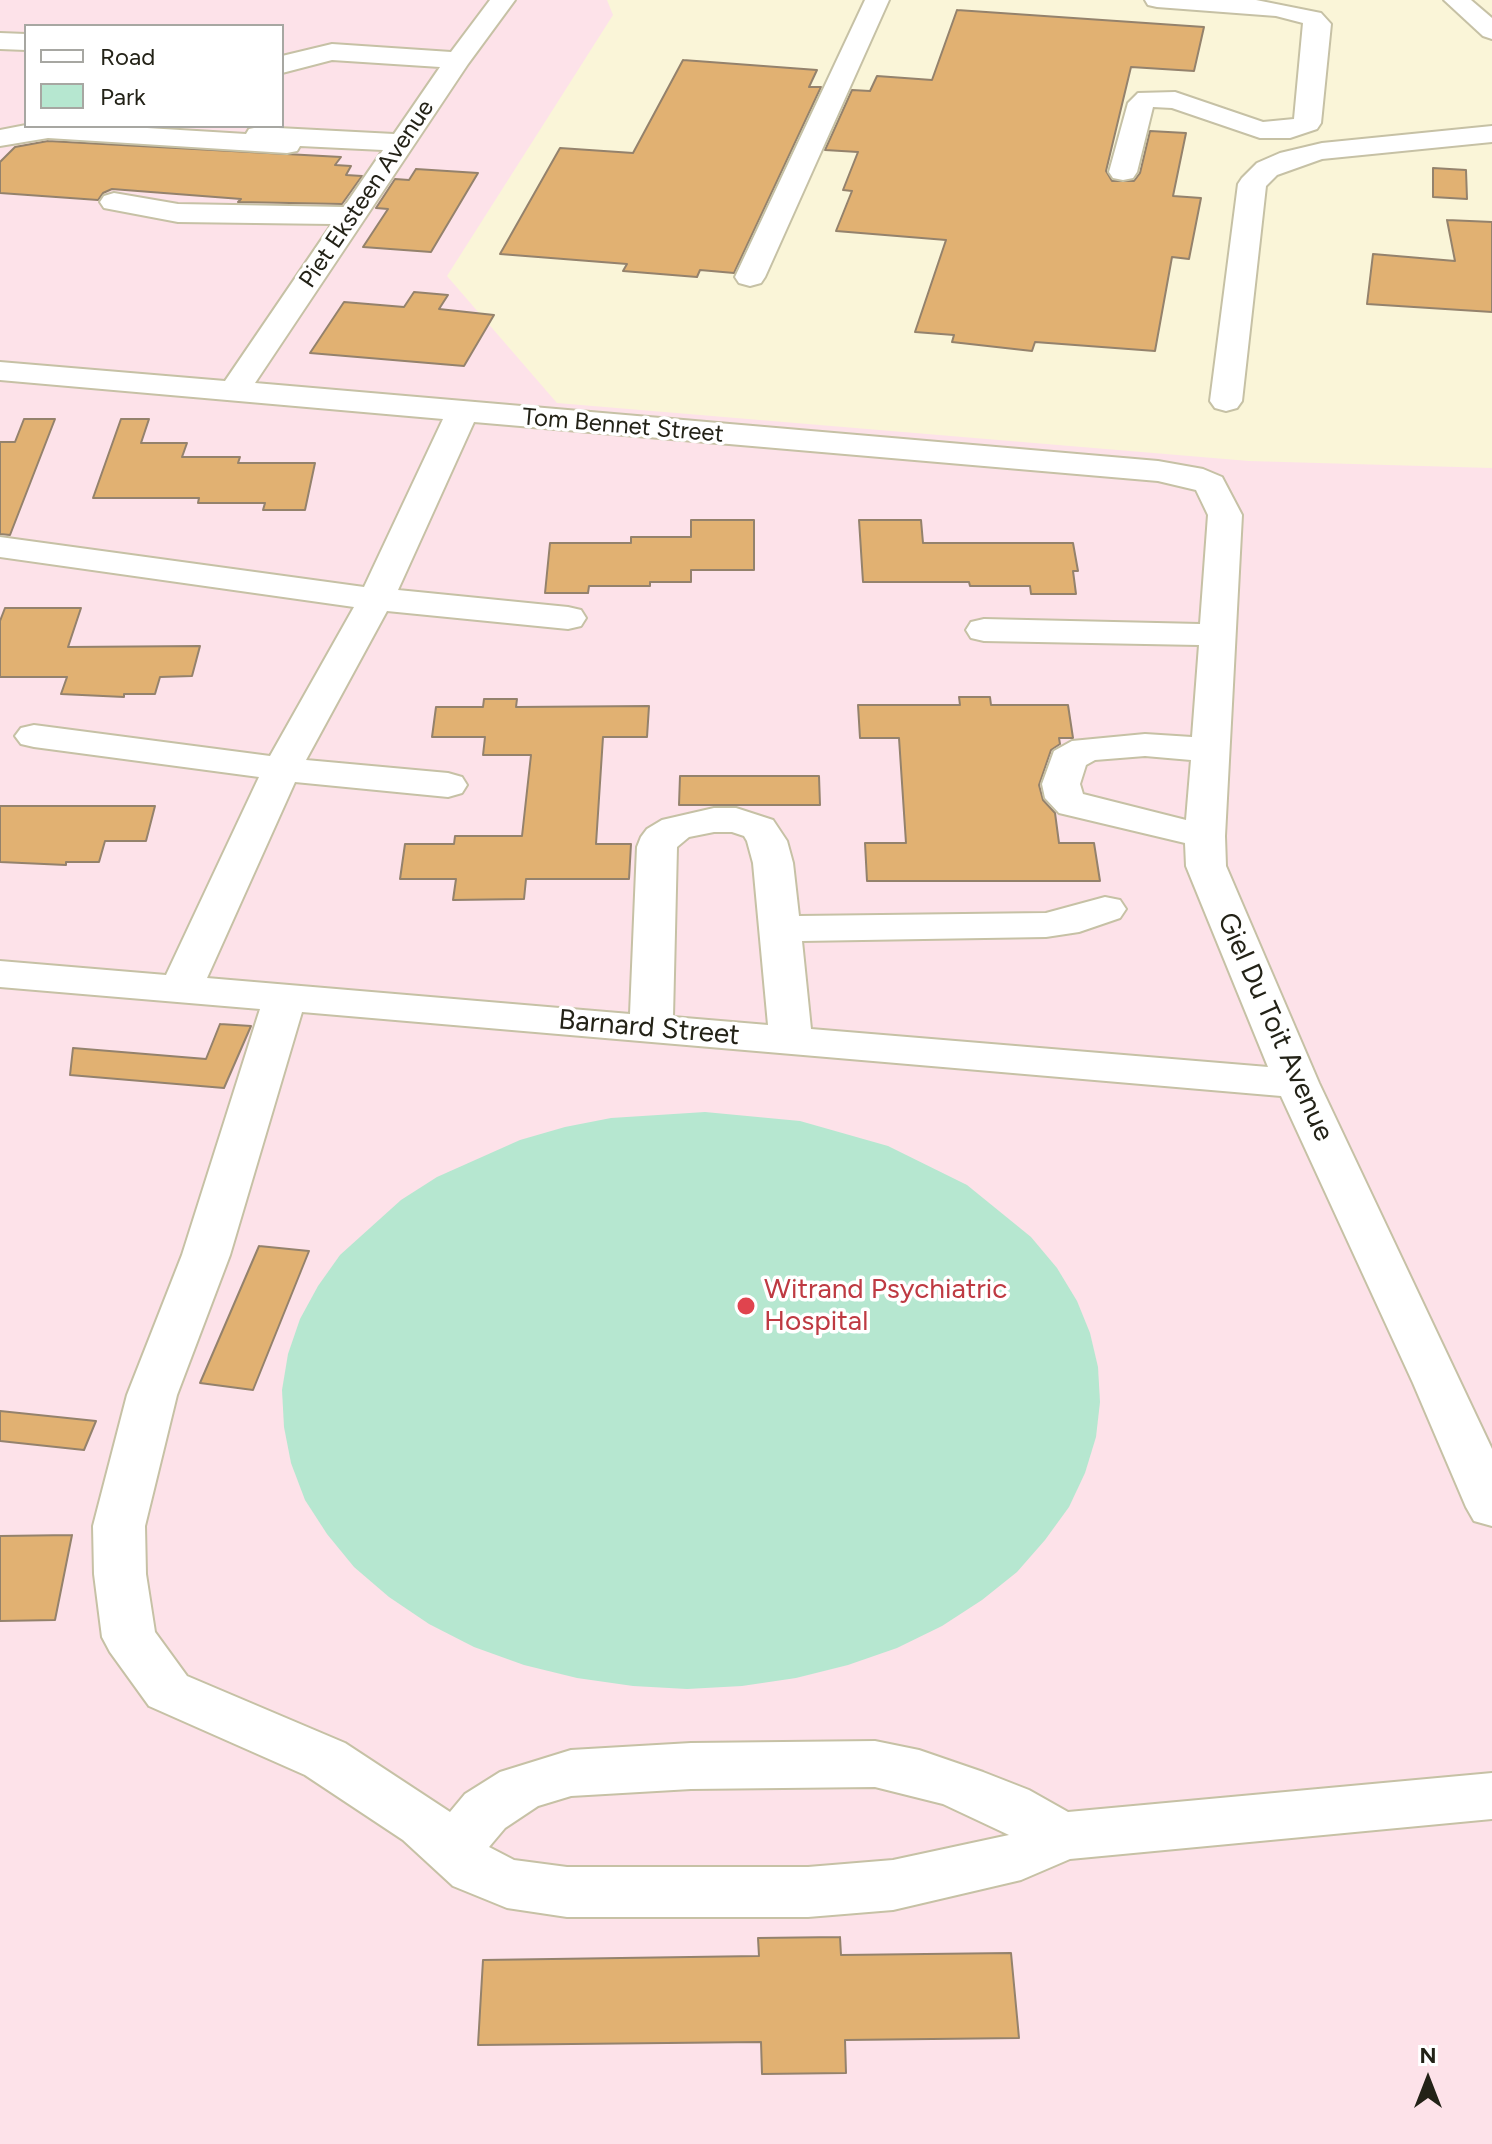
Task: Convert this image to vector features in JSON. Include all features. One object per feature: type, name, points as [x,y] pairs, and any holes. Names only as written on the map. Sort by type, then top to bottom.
[{"type":"street","name":"Piet Eksteen Avenue","points":[[234,391],[458,60],[503,0]]},
{"type":"street","points":[[750,277],[877,0]]},
{"type":"street","points":[[1123,172],[1141,103],[1147,99],[1175,100],[1260,130],[1290,130],[1307,123],[1318,24],[1312,18],[1276,9],[1157,0]]},
{"type":"street","points":[[1456,0],[1492,31]]},
{"type":"street","points":[[0,41],[24,42]]},
{"type":"street","points":[[284,64],[306,56],[332,52],[458,60]]},
{"type":"street","points":[[234,128],[251,135],[401,143]]},
{"type":"street","points":[[0,138],[48,130],[287,145]]},
{"type":"street","points":[[1226,401],[1252,184],[1267,169],[1322,151],[1492,134]]},
{"type":"street","points":[[114,202],[193,214],[352,216]]},
{"type":"street","name":"Tom Bennet Street","points":[[0,371],[1168,472],[1191,476],[1210,484],[1225,515]]},
{"type":"street","points":[[181,989],[282,769],[376,599],[462,412]]},
{"type":"street","name":"Giel Du Toit Avenue","points":[[1225,515],[1205,836],[1206,866],[1297,1083],[1438,1383],[1492,1507]]},
{"type":"street","points":[[0,547],[376,599],[568,618]]},
{"type":"street","points":[[984,630],[1216,635]]},
{"type":"street","points":[[34,736],[282,769],[448,785]]},
{"type":"street","points":[[1205,836],[1073,805],[1065,798],[1061,784],[1068,759],[1086,749],[1145,745],[1211,750]]},
{"type":"street","points":[[651,1028],[657,847],[661,837],[676,828],[714,820],[736,820],[759,828],[773,863],[791,1040]]},
{"type":"street","points":[[781,929],[1046,925],[1064,923],[1105,909]]},
{"type":"street","name":"Barnard Street","points":[[0,974],[1297,1083]]},
{"type":"street","points":[[285,998],[206,1255],[152,1395],[119,1526],[120,1574],[129,1637],[168,1691],[325,1759],[423,1823],[474,1869],[507,1884],[567,1892],[808,1892],[893,1885],[1021,1856],[1062,1836],[1492,1796]]},
{"type":"street","points":[[453,1850],[485,1811],[520,1788],[571,1773],[691,1766],[875,1764],[919,1773],[963,1788],[1009,1807],[1062,1836]]},
{"type":"shaded area","name":"Witrand Psychiatric Hospital","points":[[0,0],[607,0],[613,15],[447,276],[557,403],[1249,461],[1492,468],[1492,2144],[0,2144]]},
{"type":"green space","points":[[705,1112],[800,1121],[888,1146],[967,1185],[1031,1237],[1057,1268],[1077,1301],[1090,1333],[1098,1367],[1100,1402],[1096,1437],[1085,1473],[1069,1507],[1017,1572],[942,1626],[897,1648],[848,1665],[796,1678],[742,1686],[687,1689],[577,1678],[524,1665],[474,1647],[429,1624],[389,1597],[354,1567],[305,1500],[291,1463],[284,1427],[282,1390],[288,1354],[300,1319],[340,1255],[401,1200],[437,1177],[520,1140],[565,1127],[611,1118]]},
{"type":"building","points":[[957,10],[1204,27],[1194,71],[1131,67],[1106,171],[1112,181],[1134,181],[1140,173],[1150,131],[1186,133],[1173,196],[1201,198],[1189,259],[1172,257],[1155,351],[1035,342],[1032,351],[952,342],[954,335],[915,332],[946,240],[836,231],[852,191],[843,190],[858,152],[825,150],[852,90],[870,91],[877,76],[932,80]]},
{"type":"building","points":[[683,60],[817,70],[809,87],[821,87],[734,273],[700,270],[697,277],[623,271],[627,264],[500,254],[560,148],[633,153]]},
{"type":"building","points":[[48,141],[341,157],[335,165],[351,166],[346,175],[362,176],[342,204],[238,202],[241,199],[112,189],[103,193],[98,200],[0,193],[0,162],[15,147]]},
{"type":"building","points":[[1433,168],[1466,170],[1467,199],[1433,197]]},
{"type":"building","points":[[416,169],[478,173],[431,252],[363,247],[388,209],[376,208],[395,179],[409,180]]},
{"type":"building","points":[[1447,220],[1492,222],[1492,312],[1367,304],[1373,254],[1455,261]]},
{"type":"building","points":[[414,292],[448,295],[439,309],[494,315],[464,366],[310,353],[344,302],[404,307]]},
{"type":"building","points":[[24,419],[55,419],[10,535],[0,534],[0,442],[15,442]]},
{"type":"building","points":[[121,419],[149,419],[141,443],[187,443],[182,457],[240,457],[238,463],[315,463],[305,510],[263,510],[265,503],[198,503],[199,498],[93,498]]},
{"type":"building","points":[[691,520],[754,520],[754,570],[691,570],[691,582],[589,586],[588,593],[545,593],[550,543],[631,543],[631,537],[691,537]]},
{"type":"building","points":[[859,520],[921,520],[923,543],[1073,543],[1078,571],[1073,571],[1076,594],[1031,594],[1030,586],[970,586],[969,582],[863,582]]},
{"type":"building","points":[[5,608],[81,608],[68,647],[200,646],[192,676],[160,677],[155,694],[124,694],[124,697],[61,694],[67,677],[0,677],[0,621]]},
{"type":"building","points":[[959,697],[990,697],[991,705],[1068,705],[1073,738],[1059,738],[1060,744],[1051,750],[1039,785],[1043,800],[1055,813],[1059,843],[1094,843],[1100,881],[867,881],[865,843],[906,843],[899,738],[860,738],[858,705],[960,705]]},
{"type":"building","points":[[484,699],[517,699],[516,707],[649,706],[647,737],[603,737],[596,844],[631,844],[629,879],[526,879],[524,899],[453,900],[456,879],[400,879],[405,844],[454,844],[455,836],[522,836],[531,755],[483,755],[485,737],[432,737],[436,707],[483,707]]},
{"type":"building","points":[[680,776],[819,776],[820,805],[679,805]]},
{"type":"building","points":[[0,806],[155,806],[146,841],[105,841],[99,862],[66,862],[66,865],[0,862]]},
{"type":"building","points":[[220,1024],[251,1026],[224,1088],[70,1075],[73,1048],[206,1059]]},
{"type":"building","points":[[259,1246],[309,1251],[253,1390],[200,1383]]},
{"type":"building","points":[[0,1411],[96,1421],[84,1450],[0,1441]]},
{"type":"building","points":[[72,1535],[55,1620],[0,1621],[0,1536]]},
{"type":"building","points":[[840,1937],[841,1955],[1011,1953],[1019,2038],[845,2040],[846,2073],[762,2074],[761,2042],[478,2045],[483,1960],[759,1956],[758,1938]]},
{"type":"place","name":"Witrand Psychiatric Hospital","points":[[746,1306]]}]
